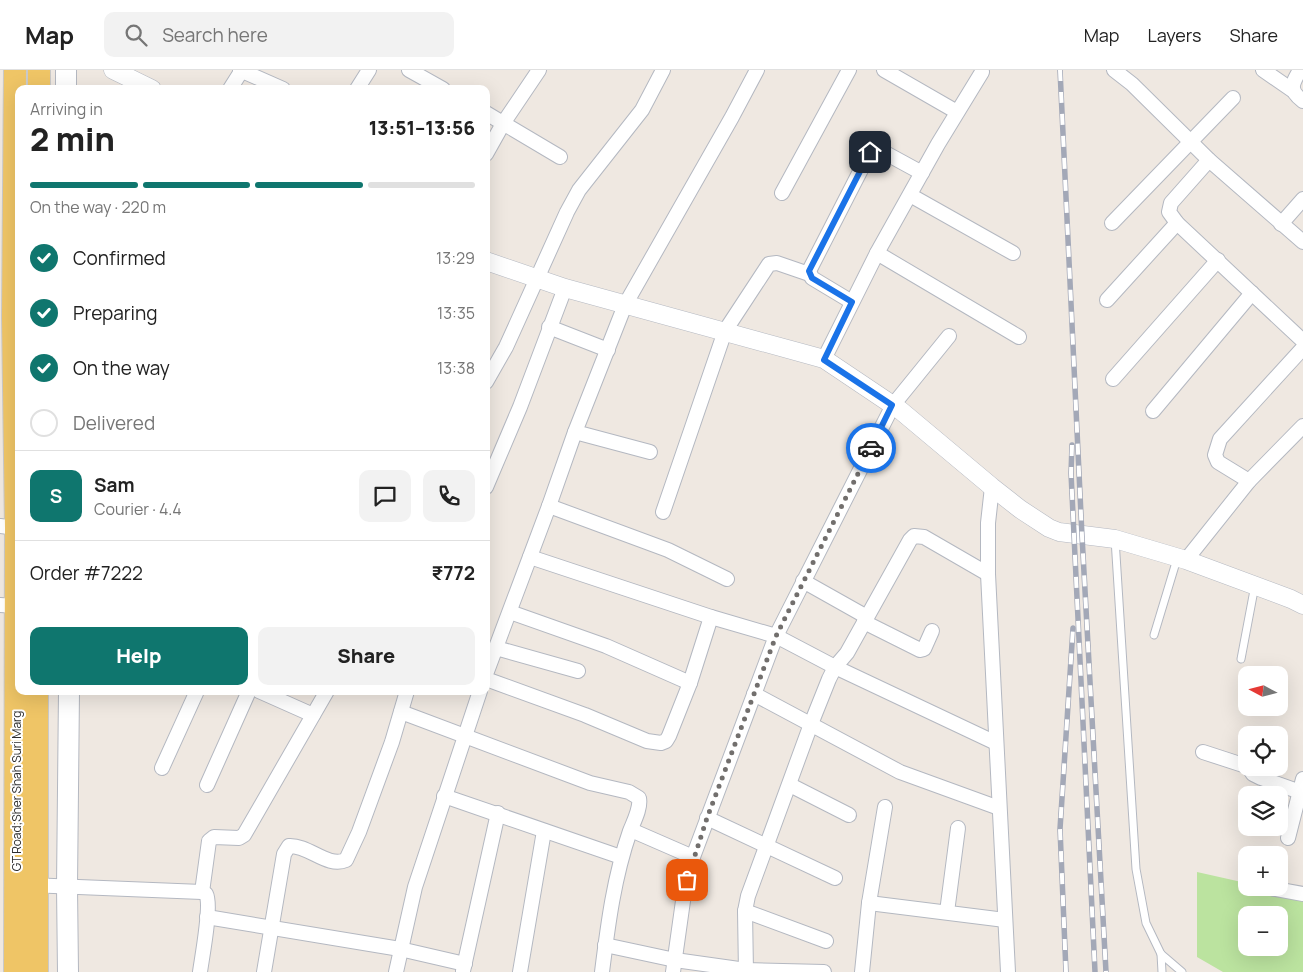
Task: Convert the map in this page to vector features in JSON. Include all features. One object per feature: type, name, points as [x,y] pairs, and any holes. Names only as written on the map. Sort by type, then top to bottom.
[{"type":"main road","name":"GT Road;Sher Shah Suri Marg","points":[[15,70],[7,316],[8,606],[27,885],[37,972]]},
{"type":"main road","points":[[39,70],[39,85]]},
{"type":"main road","points":[[66,70],[66,85]]},
{"type":"main road","name":"GT Road;Sher Shah Suri Marg","points":[[15,972],[27,885],[37,695]]},
{"type":"main road","points":[[68,972],[69,695]]},
{"type":"street","points":[[114,70],[144,85]]},
{"type":"street","points":[[232,85],[241,70],[274,85]]},
{"type":"street","points":[[360,85],[369,70]]},
{"type":"street","points":[[409,70],[436,85]]},
{"type":"street","points":[[490,147],[504,122],[539,70]]},
{"type":"street","points":[[490,375],[506,346],[538,278],[551,244],[575,198],[642,110],[663,70]]},
{"type":"street","points":[[490,664],[575,432],[625,305],[757,70]]},
{"type":"street","points":[[782,193],[849,70]]},
{"type":"street","points":[[884,70],[957,112]]},
{"type":"street","points":[[1114,70],[1132,84],[1209,160],[1303,242]]},
{"type":"street","points":[[1263,70],[1292,90],[1303,101]]},
{"type":"street","points":[[1292,90],[1293,82],[1300,70]]},
{"type":"street","points":[[824,360],[877,253],[957,112],[982,72]]},
{"type":"street","points":[[1112,224],[1233,98]]},
{"type":"street","points":[[490,115],[560,157]]},
{"type":"street","points":[[809,274],[870,152],[878,148],[922,173]]},
{"type":"street","points":[[1209,160],[1171,203],[1169,212],[1177,223],[1303,341]]},
{"type":"street","points":[[910,195],[1013,253]]},
{"type":"street","points":[[1281,224],[1303,199]]},
{"type":"street","points":[[1107,300],[1177,223]]},
{"type":"street","points":[[877,253],[1019,337]]},
{"type":"street","points":[[1112,380],[1218,260]]},
{"type":"street","points":[[490,261],[565,288],[824,360],[892,405],[1020,509],[1049,528],[1067,533],[1115,539],[1182,559],[1299,599]]},
{"type":"street","points":[[663,512],[725,331],[770,264],[776,263],[809,274],[812,278],[852,302]]},
{"type":"street","points":[[490,478],[520,407],[565,288]]},
{"type":"street","points":[[1153,411],[1252,293]]},
{"type":"street","points":[[549,327],[608,350]]},
{"type":"street","points":[[674,966],[683,901],[693,857],[776,636],[892,405],[949,336]]},
{"type":"street","points":[[1249,481],[1218,462],[1215,455],[1220,439],[1303,348]]},
{"type":"street","points":[[1182,559],[1249,481],[1303,426]]},
{"type":"street","points":[[575,432],[650,452]]},
{"type":"street","points":[[992,487],[988,524],[988,574],[1008,972]]},
{"type":"street","points":[[549,506],[668,550],[727,579]]},
{"type":"street","points":[[746,971],[746,911],[754,879],[790,785],[810,724],[835,667],[848,653],[910,540],[914,536],[924,537],[988,574]]},
{"type":"street","points":[[530,556],[711,617],[776,636],[835,667],[996,743]]},
{"type":"street","points":[[803,581],[865,620],[920,650],[924,649],[932,631]]},
{"type":"street","points":[[510,612],[606,646],[690,683]]},
{"type":"street","points":[[490,681],[655,743],[666,741],[690,683],[711,617]]},
{"type":"street","points":[[496,648],[578,672]]},
{"type":"street","points":[[754,694],[900,772],[999,808]]},
{"type":"street","points":[[162,768],[195,695]]},
{"type":"street","points":[[207,785],[247,695]]},
{"type":"street","points":[[268,695],[313,715]]},
{"type":"street","points":[[202,892],[209,841],[214,837],[239,838],[244,835],[325,695]]},
{"type":"street","points":[[264,972],[286,848],[295,845],[331,861],[340,862],[346,860],[359,832],[392,742],[406,695]]},
{"type":"street","points":[[396,972],[415,887],[479,695]]},
{"type":"street","points":[[401,712],[590,783],[636,795],[639,798],[640,802],[621,858],[613,891],[602,972]]},
{"type":"street","points":[[1203,752],[1238,764]]},
{"type":"street","points":[[1257,776],[1302,788],[1288,838]]},
{"type":"street","points":[[790,785],[849,815]]},
{"type":"street","points":[[444,796],[498,813],[621,858]]},
{"type":"street","points":[[862,972],[869,903],[885,807]]},
{"type":"street","points":[[207,917],[400,948],[464,968],[498,813]]},
{"type":"street","points":[[707,818],[835,878]]},
{"type":"street","points":[[947,912],[958,828]]},
{"type":"street","points":[[631,830],[693,857]]},
{"type":"street","points":[[520,972],[544,831]]},
{"type":"street","points":[[27,885],[202,892],[208,898],[200,972]]},
{"type":"street","points":[[1288,891],[1303,894]]},
{"type":"street","points":[[869,903],[1005,920]]},
{"type":"street","points":[[746,911],[826,941]]},
{"type":"street","points":[[605,946],[674,966],[746,971],[824,972]]},
{"type":"lane","points":[[1115,539],[1136,869],[1146,923],[1161,954],[1162,972]]},
{"type":"lane","points":[[1154,635],[1182,559]]},
{"type":"lane","points":[[1241,659],[1255,585]]},
{"type":"lane","points":[[1161,954],[1182,972]]},
{"type":"green space","points":[[1197,872],[1238,881],[1238,896],[1288,896],[1288,893],[1303,896],[1303,972],[1223,972],[1197,957]]},
{"type":"railway","points":[[1060,70],[1082,536],[1106,972]]},
{"type":"railway","points":[[1072,445],[1071,473],[1095,972]]},
{"type":"railway","points":[[1066,972],[1060,829],[1073,628]]},
{"type":"way so far","points":[[687,880],[707,818],[776,636],[871,448]]},
{"type":"route","points":[[870,152],[809,274],[812,278],[852,302],[824,360],[892,405],[871,448]]}]
